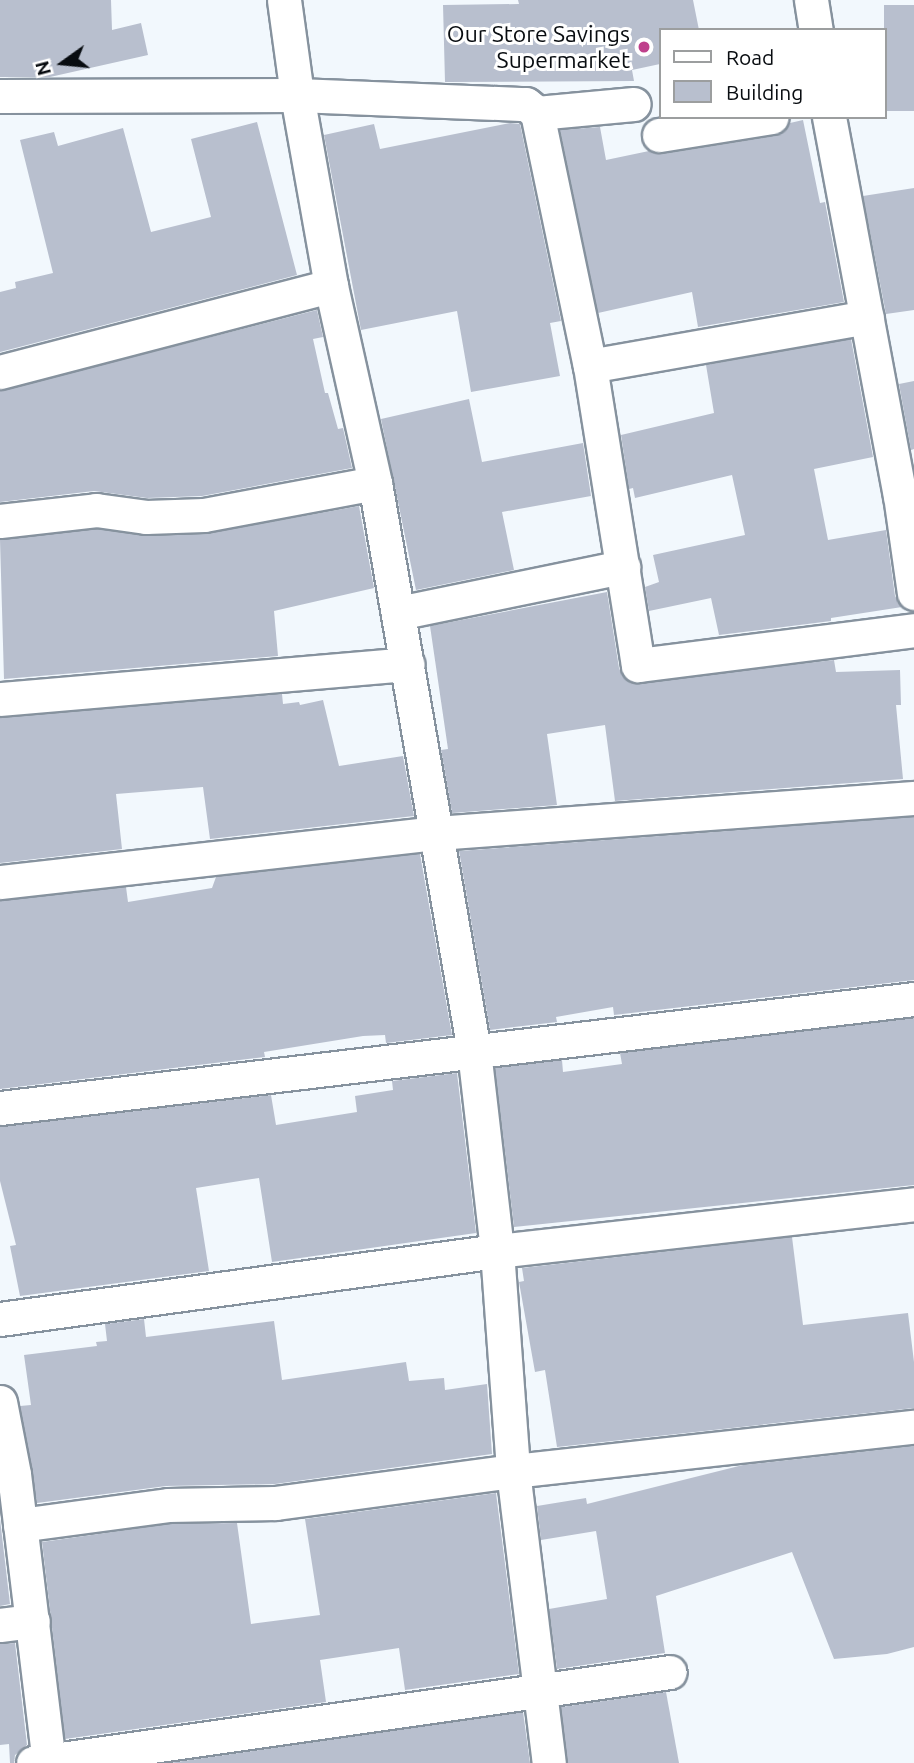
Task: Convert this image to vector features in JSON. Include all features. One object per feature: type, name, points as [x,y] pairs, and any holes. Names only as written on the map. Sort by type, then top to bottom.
[{"type":"street","points":[[284,0],[297,95],[331,286],[375,483],[474,1051],[497,1251],[513,1471],[550,1763]]},
{"type":"street","points":[[811,0],[816,28]]},
{"type":"street","points":[[0,96],[297,95],[526,104],[537,113],[590,366],[638,665],[914,630]]},
{"type":"street","points":[[537,113],[634,104]]},
{"type":"street","points":[[659,135],[759,119]]},
{"type":"street","points":[[829,119],[867,317],[914,593]]},
{"type":"street","points":[[0,372],[331,286]]},
{"type":"street","points":[[590,366],[867,317]]},
{"type":"street","points":[[0,521],[96,510],[146,517],[204,515],[375,483]]},
{"type":"street","points":[[398,613],[623,567]]},
{"type":"street","points":[[0,699],[408,664]]},
{"type":"street","points":[[0,882],[436,833],[914,798]]},
{"type":"street","points":[[0,1108],[914,999]]},
{"type":"street","points":[[0,1319],[497,1251],[914,1204]]},
{"type":"street","points":[[0,1402],[7,1475],[20,1525],[33,1621],[44,1762],[670,1672]]},
{"type":"street","points":[[20,1525],[168,1505],[276,1503],[513,1471],[914,1427]]},
{"type":"street","points":[[0,1625],[33,1621]]},
{"type":"building","points":[[0,0],[111,0],[112,30],[141,23],[148,55],[50,77],[0,77]]},
{"type":"building","points":[[518,0],[693,0],[699,28],[659,28],[659,64],[632,70],[634,81],[445,82],[443,5],[519,4]]},
{"type":"building","points":[[884,5],[914,5],[914,111],[886,111]]},
{"type":"building","points":[[803,120],[820,203],[825,202],[844,302],[698,327],[692,292],[598,313],[560,130],[600,127],[606,160],[649,151],[662,154],[775,136],[785,131],[790,123]]},
{"type":"building","points":[[257,122],[297,275],[0,352],[0,292],[16,288],[15,282],[53,273],[20,140],[54,132],[58,146],[123,128],[151,232],[211,217],[191,139]]},
{"type":"building","points":[[510,123],[520,124],[561,321],[550,323],[560,376],[471,392],[457,311],[361,330],[324,135],[374,124],[380,149]]},
{"type":"building","points":[[914,188],[914,310],[886,314],[863,196]]},
{"type":"building","points":[[317,310],[323,337],[313,339],[325,393],[328,393],[338,429],[343,428],[352,468],[202,496],[147,498],[94,491],[0,502],[0,391]]},
{"type":"building","points":[[851,339],[873,457],[814,469],[828,540],[886,530],[895,596],[902,607],[831,618],[831,621],[719,635],[711,598],[649,611],[645,587],[659,582],[653,555],[745,535],[732,475],[635,498],[633,488],[629,489],[621,435],[714,413],[706,365]]},
{"type":"building","points":[[914,381],[914,449],[911,450],[899,384]]},
{"type":"building","points":[[469,399],[482,462],[583,443],[591,496],[502,512],[514,570],[416,590],[381,419]]},
{"type":"building","points":[[359,506],[374,588],[274,611],[278,656],[4,679],[0,540],[96,529],[146,536],[205,534]]},
{"type":"building","points":[[607,592],[619,668],[623,677],[631,683],[834,660],[836,672],[900,670],[901,705],[896,705],[903,779],[615,801],[605,725],[547,734],[557,805],[452,813],[441,750],[448,749],[430,626]]},
{"type":"building","points":[[282,694],[283,704],[299,702],[300,705],[323,700],[339,766],[403,756],[414,816],[210,839],[203,787],[116,794],[122,849],[0,863],[0,718]]},
{"type":"building","points":[[914,817],[914,980],[614,1015],[613,1007],[556,1017],[557,1022],[490,1030],[459,851]]},
{"type":"building","points":[[420,854],[452,1035],[386,1043],[385,1035],[363,1036],[264,1052],[265,1057],[0,1089],[0,901],[126,887],[128,902],[212,888],[216,877]]},
{"type":"building","points":[[914,1018],[914,1185],[514,1227],[495,1068],[562,1060],[563,1072],[622,1064],[620,1053]]},
{"type":"building","points":[[457,1073],[476,1233],[272,1262],[259,1178],[196,1188],[209,1271],[20,1296],[10,1246],[16,1245],[0,1181],[0,1127],[271,1095],[276,1125],[357,1112],[355,1096],[393,1090],[392,1081]]},
{"type":"building","points":[[792,1237],[803,1325],[908,1313],[914,1362],[914,1408],[557,1447],[545,1370],[535,1372],[519,1282],[524,1281],[522,1268]]},
{"type":"building","points":[[144,1319],[146,1337],[274,1321],[282,1380],[406,1362],[409,1381],[444,1378],[445,1390],[487,1384],[492,1454],[275,1484],[166,1486],[37,1503],[20,1406],[31,1405],[24,1355],[97,1346],[96,1342],[107,1341],[105,1324]]},
{"type":"building","points":[[914,1446],[914,1647],[887,1654],[834,1659],[792,1552],[656,1596],[665,1653],[557,1669],[549,1609],[607,1599],[596,1531],[541,1540],[537,1506],[586,1498],[587,1504],[743,1465]]},
{"type":"building","points":[[496,1493],[519,1674],[405,1690],[399,1648],[320,1660],[326,1702],[65,1739],[42,1542],[169,1524],[237,1523],[251,1624],[320,1615],[305,1519]]},
{"type":"building","points":[[0,1519],[10,1604],[0,1606]]},
{"type":"building","points":[[15,1643],[27,1745],[15,1755],[14,1763],[10,1763],[9,1744],[0,1745],[0,1644]]},
{"type":"building","points":[[666,1692],[679,1763],[568,1763],[561,1707]]},
{"type":"building","points":[[523,1712],[530,1763],[169,1763]]},
{"type":"place","name":"Our Store Savings Supermarket","points":[[644,47]]}]
